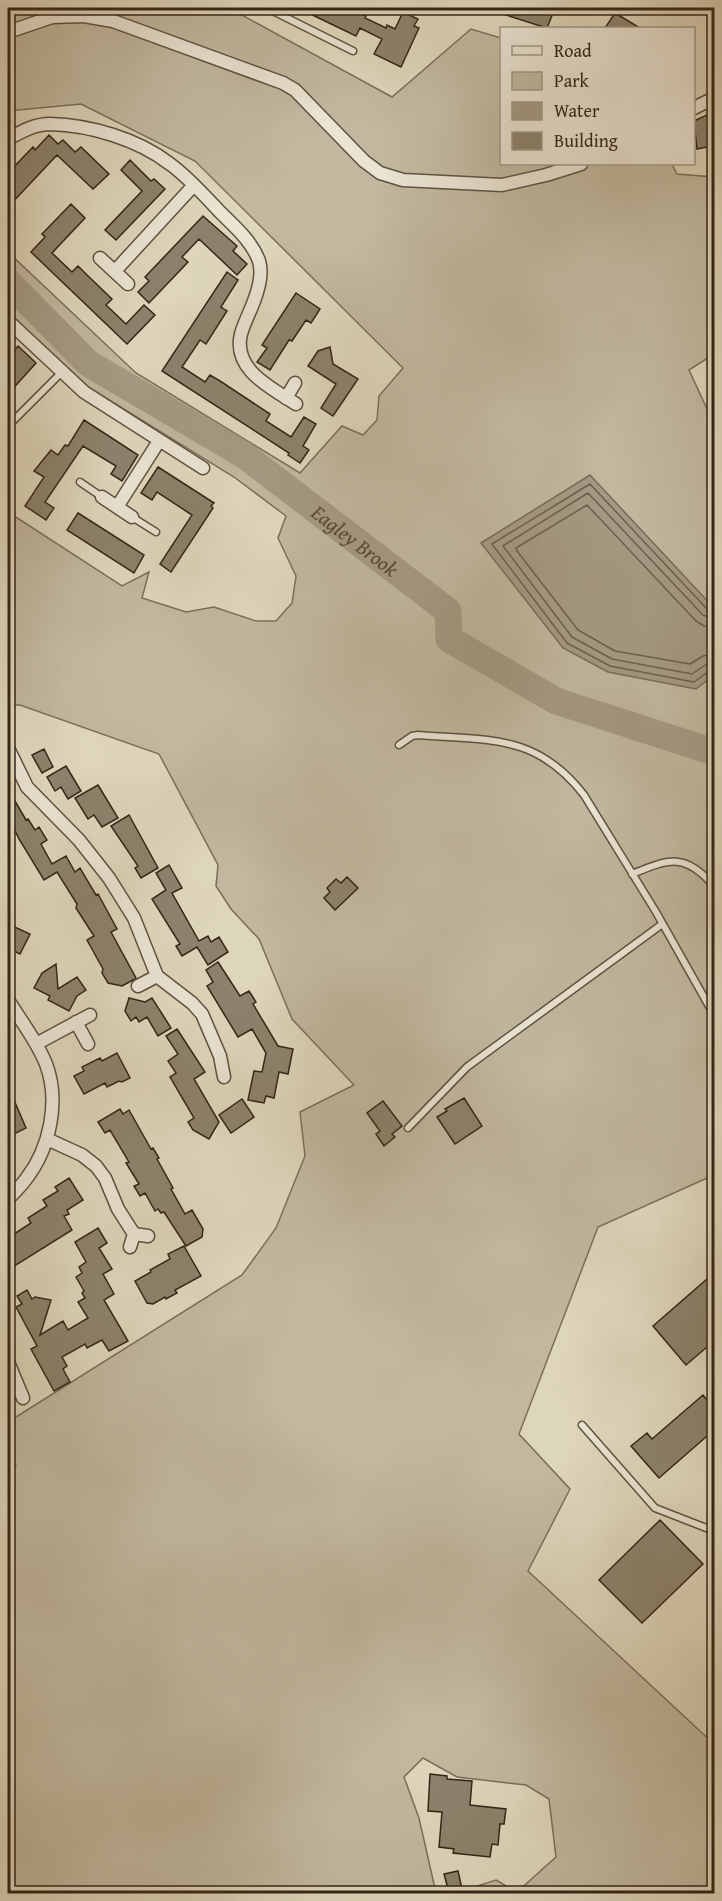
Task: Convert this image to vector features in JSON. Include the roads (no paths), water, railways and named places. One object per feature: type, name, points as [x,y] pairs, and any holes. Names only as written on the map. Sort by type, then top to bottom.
[{"type":"street","points":[[9,30],[52,17],[84,16],[113,21],[283,83],[295,90],[364,161],[380,173],[403,180],[502,185],[578,165]]},
{"type":"street","points":[[695,107],[714,98]]},
{"type":"street","points":[[8,139],[25,129],[50,124],[100,132],[125,140],[169,163],[194,185],[249,244],[259,260],[260,282],[241,333],[241,353],[251,372],[291,401],[296,383]]},
{"type":"street","points":[[115,271],[194,185]]},
{"type":"street","points":[[100,258],[128,284]]},
{"type":"street","points":[[8,321],[84,392],[203,468]]},
{"type":"street","points":[[117,507],[159,441]]},
{"type":"street","points":[[102,497],[132,517]]},
{"type":"street","points":[[8,748],[27,787],[79,840],[110,878],[134,918],[157,976],[192,1003],[202,1014],[220,1056],[224,1077]]},
{"type":"street","points":[[138,986],[157,976]]},
{"type":"street","points":[[8,1000],[36,1044],[46,1065],[52,1087],[52,1113],[47,1139],[27,1178],[8,1200]]},
{"type":"street","points":[[36,1044],[90,1015]]},
{"type":"street","points":[[76,1022],[88,1044]]},
{"type":"street","points":[[220,1056],[234,1053]]},
{"type":"street","points":[[47,1139],[82,1155],[96,1166],[105,1178],[118,1209],[134,1233],[148,1236]]},
{"type":"street","points":[[130,1247],[134,1233]]},
{"type":"street","points":[[8,1362],[16,1393]]},
{"type":"lane","points":[[267,8],[353,51]]},
{"type":"lane","points":[[8,426],[62,371]]},
{"type":"lane","points":[[80,482],[102,497]]},
{"type":"lane","points":[[132,517],[156,532]]},
{"type":"lane","points":[[399,745],[412,736],[418,735],[506,742],[542,755],[572,780],[584,795],[632,874],[714,1015]]},
{"type":"lane","points":[[632,874],[662,862],[674,860],[699,871],[714,886]]},
{"type":"lane","points":[[408,1128],[467,1067],[661,924]]},
{"type":"lane","points":[[582,1425],[655,1508],[714,1531]]},
{"type":"water","points":[[590,475],[714,608],[714,675],[696,689],[608,672],[563,648],[481,543]]},
{"type":"waterway","name":"Eagley Brook","points":[[8,282],[88,363],[244,455],[448,611],[449,639],[556,701],[714,752]]}]
